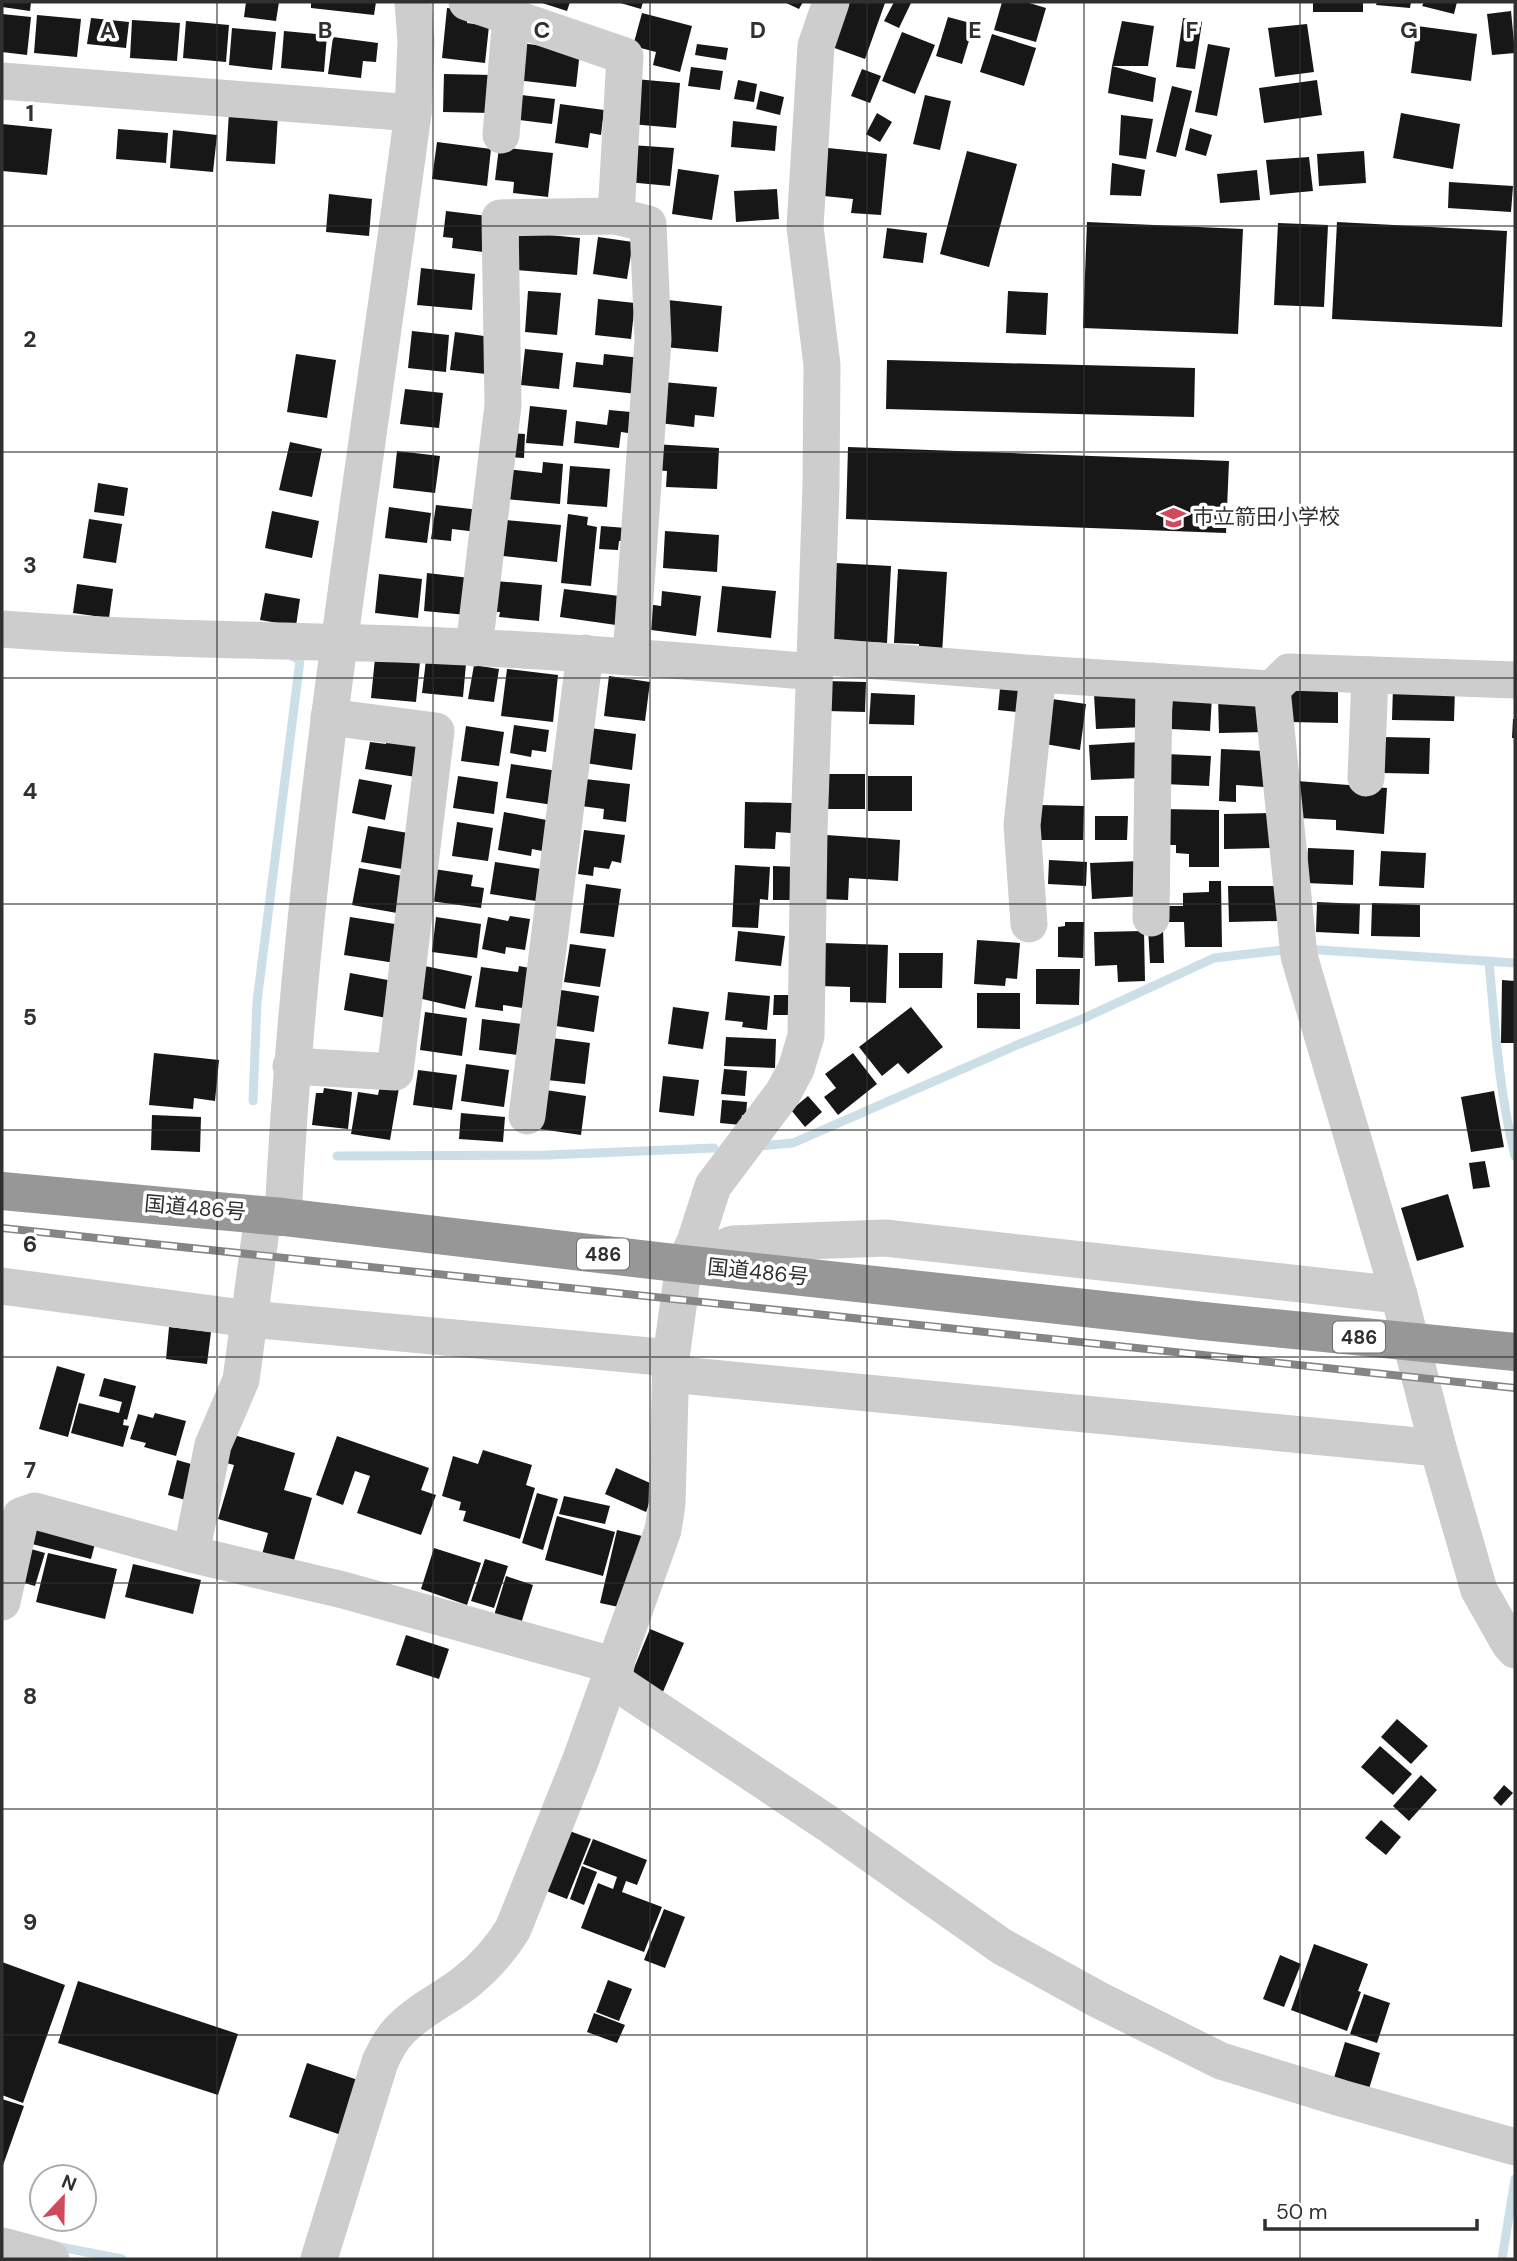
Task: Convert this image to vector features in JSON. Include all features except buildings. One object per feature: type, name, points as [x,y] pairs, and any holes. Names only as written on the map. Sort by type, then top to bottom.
[{"type":"highway","name":"国道486号","points":[[2,1191],[273,1216],[1203,1321],[1515,1352]]},
{"type":"street","points":[[191,1554],[213,1445],[241,1380],[250,1319],[273,1216],[292,1066],[337,643],[413,113],[416,41],[413,2]]},
{"type":"street","points":[[467,2],[625,56],[616,216]]},
{"type":"street","points":[[319,2259],[384,2053],[398,2031],[466,1982],[493,1958],[513,1929],[613,1672],[663,1531],[667,1504],[671,1366],[684,1264],[695,1242],[713,1186],[783,1093],[796,1069],[806,1036],[822,365],[805,227],[816,46],[831,2]]},
{"type":"street","points":[[501,135],[511,16]]},
{"type":"street","points":[[2,81],[413,113]]},
{"type":"street","points":[[474,648],[503,405],[500,218],[616,216],[648,224],[653,339],[631,656]]},
{"type":"street","points":[[2,629],[84,635],[474,648],[1038,674],[1272,689],[1289,672],[1515,680]]},
{"type":"street","points":[[527,1116],[584,653]]},
{"type":"street","points":[[1029,924],[1022,825],[1038,674]]},
{"type":"street","points":[[1366,778],[1370,675]]},
{"type":"street","points":[[1151,918],[1154,681]]},
{"type":"street","points":[[1272,689],[1299,949],[1399,1295],[1438,1448],[1479,1590],[1515,1650]]},
{"type":"street","points":[[292,1066],[395,1072],[436,731],[329,717]]},
{"type":"street","points":[[684,1264],[733,1244],[885,1238],[1399,1295]]},
{"type":"street","points":[[2,1286],[250,1319],[1438,1448]]},
{"type":"street","points":[[2,1602],[21,1516],[27,1512],[47,1513],[191,1554],[344,1590],[613,1672],[1001,1946],[1097,1999],[1221,2060],[1341,2098],[1515,2147]]},
{"type":"street","points":[[2,2246],[51,2259]]},
{"type":"waterway","points":[[253,1101],[257,1002],[300,660],[291,656]]},
{"type":"waterway","points":[[759,1146],[793,1143],[1082,1019],[1214,958],[1291,949]]},
{"type":"waterway","points":[[1305,949],[1515,963]]},
{"type":"waterway","points":[[1489,962],[1501,1084],[1515,1156]]},
{"type":"waterway","points":[[337,1156],[548,1155],[714,1148]]},
{"type":"waterway","points":[[1502,2259],[1515,2179]]},
{"type":"waterway","points":[[55,2246],[122,2259]]},
{"type":"railway","points":[[2,1228],[1515,1388]]},
{"type":"place","name":"市立箭田小学校","points":[[1173,517]]}]
